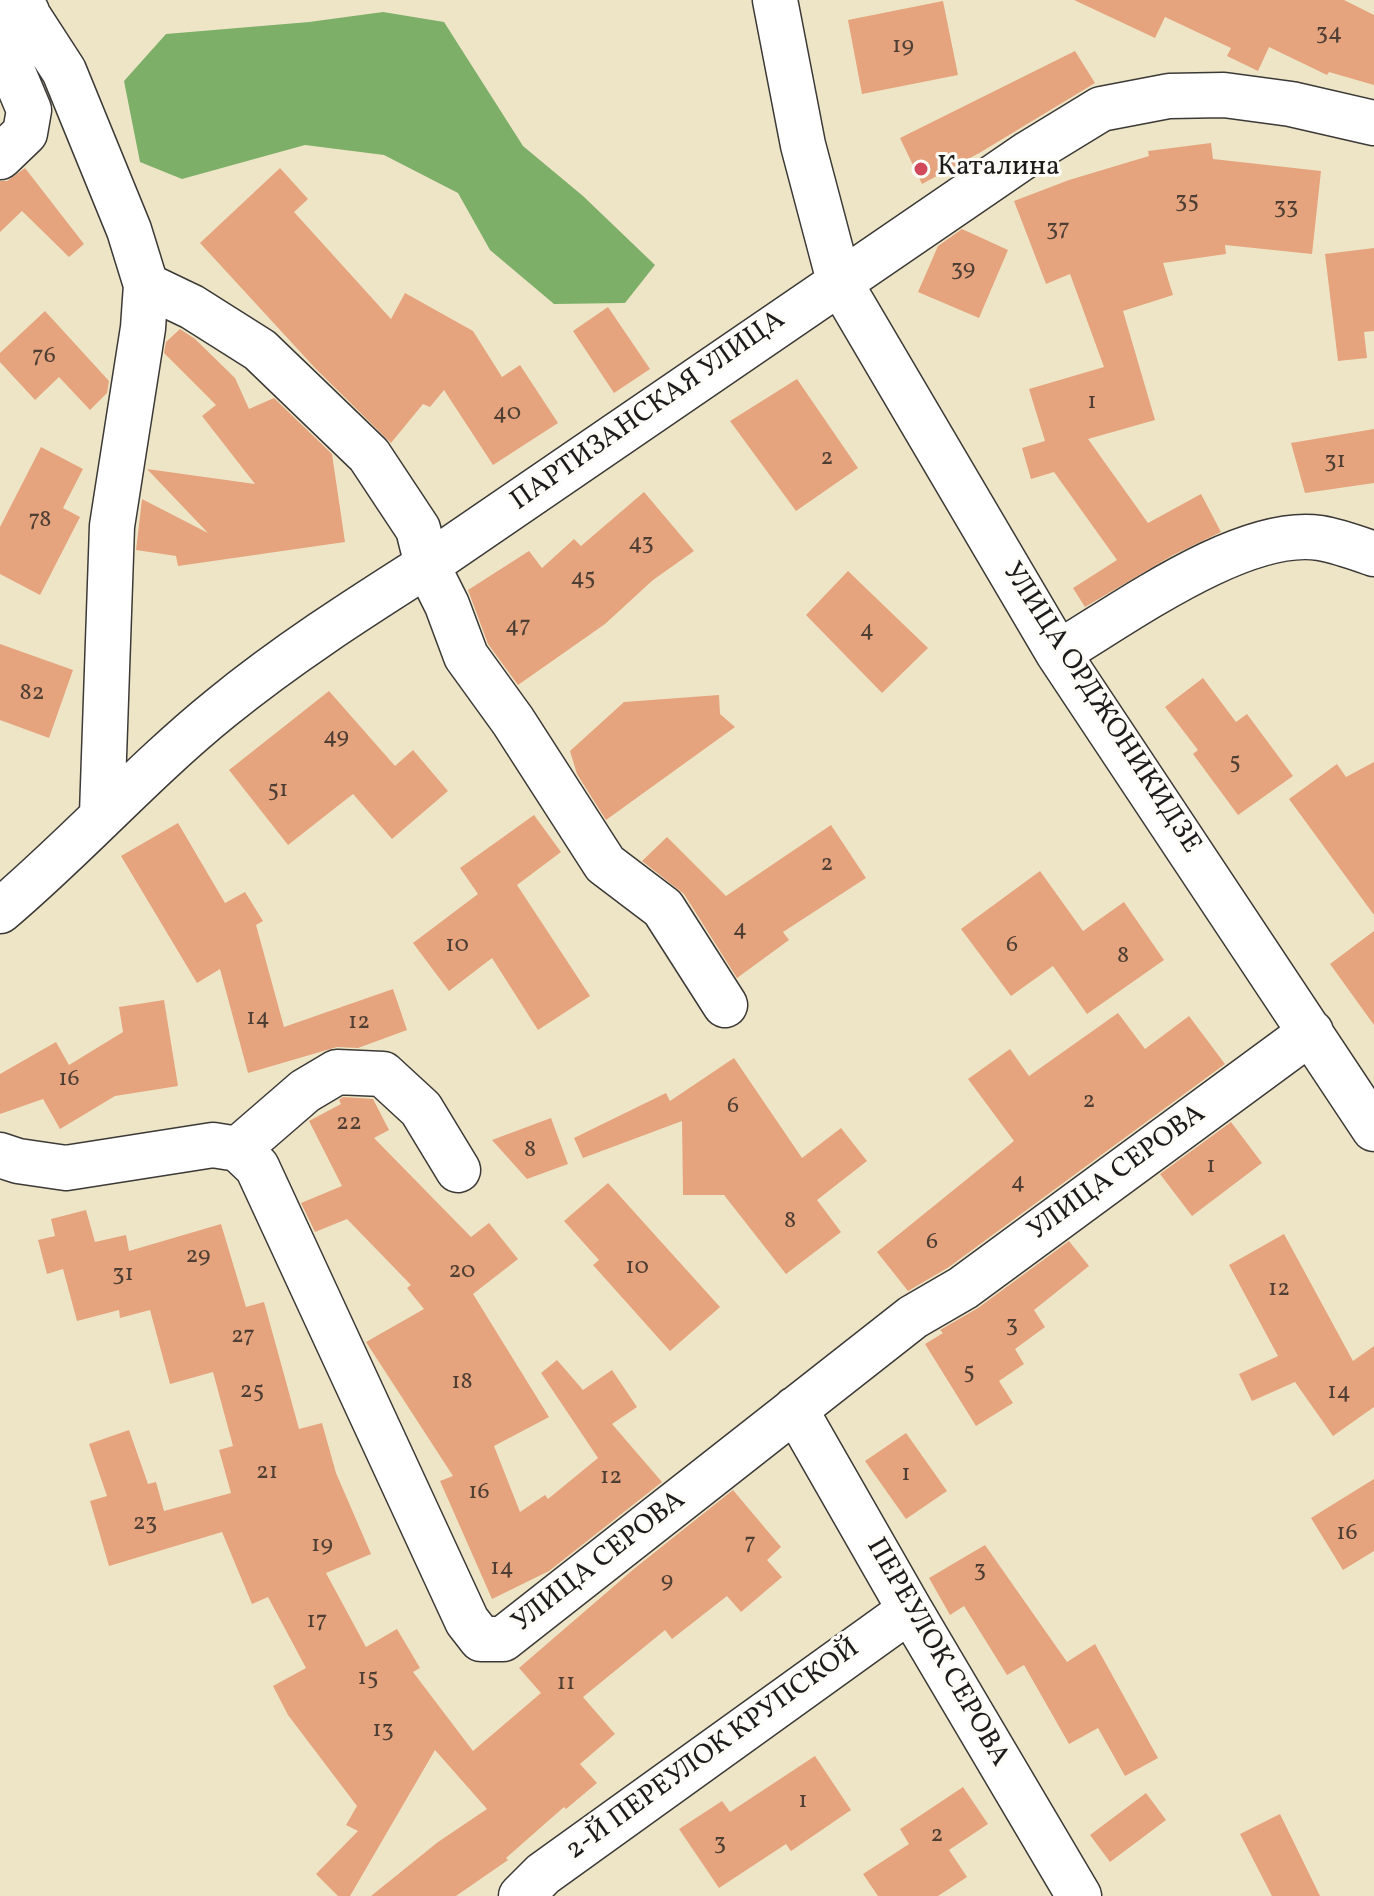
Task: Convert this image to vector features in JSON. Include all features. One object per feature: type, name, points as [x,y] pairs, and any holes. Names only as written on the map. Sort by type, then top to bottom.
[{"type":"street","name":"УЛИЦА ОРДЖОНИКИДЗЕ","points":[[775,0],[803,145],[839,281],[1058,653],[1374,1129]]},
{"type":"street","points":[[0,157],[25,133],[29,110],[3,48],[22,6],[64,71],[129,230],[146,285],[143,328],[112,526],[102,814]]},
{"type":"street","name":"ПАРТИЗАНСКАЯ УЛИЦА","points":[[0,911],[219,709],[334,623],[427,565],[839,281],[1029,153],[1101,109],[1169,96],[1224,95],[1291,104],[1374,123]]},
{"type":"street","points":[[146,285],[192,307],[260,350],[369,455],[418,529],[427,565],[447,605],[466,656],[513,721],[605,864],[663,908],[725,1005]]},
{"type":"street","points":[[1058,653],[1188,576],[1246,548],[1280,539],[1319,538],[1374,554]]},
{"type":"street","name":"УЛИЦА СЕРОВА","points":[[238,1149],[257,1167],[467,1621],[481,1639],[503,1639],[913,1317],[963,1288],[1311,1032]]},
{"type":"street","points":[[0,1155],[18,1161],[66,1168],[213,1145],[238,1149],[305,1091],[337,1072],[383,1074],[421,1109],[458,1170]]},
{"type":"street","name":"ПЕРЕУЛОК СЕРОВА","points":[[795,1409],[1079,1896]]},
{"type":"street","name":"2-Й ПЕРЕУЛОК КРУПСКОЙ","points":[[521,1896],[543,1874],[910,1610]]},
{"type":"green space","points":[[383,12],[444,22],[523,146],[583,196],[655,265],[625,303],[554,304],[490,250],[458,193],[384,155],[305,145],[182,179],[140,162],[124,81],[166,34],[309,22]]},
{"type":"building","points":[[1074,0],[1344,0],[1374,15],[1374,85],[1329,72],[1327,75],[1269,47],[1258,71],[1227,56],[1231,48],[1165,17],[1155,38]]},
{"type":"building","points":[[943,1],[958,75],[862,94],[848,20]]},
{"type":"building","points":[[1075,51],[1095,83],[922,184],[900,138]]},
{"type":"building","points":[[1211,143],[1213,159],[1321,171],[1312,254],[1225,245],[1226,254],[1163,263],[1173,295],[1123,311],[1155,420],[1088,439],[1148,523],[1201,494],[1221,532],[1173,555],[1085,607],[1073,588],[1117,560],[1054,472],[1031,479],[1022,448],[1045,441],[1029,389],[1104,367],[1070,274],[1046,284],[1014,201],[1069,180],[1149,156],[1148,151]]},
{"type":"building","points":[[25,168],[84,244],[69,257],[22,211],[0,232],[0,181],[7,181]]},
{"type":"building","points":[[280,168],[308,199],[294,212],[391,319],[405,293],[473,331],[502,377],[520,365],[558,423],[493,465],[444,390],[430,407],[423,404],[391,443],[315,368],[200,243]]},
{"type":"building","points":[[962,229],[1008,250],[979,318],[918,292],[938,246]]},
{"type":"building","points":[[1374,248],[1374,331],[1364,332],[1367,358],[1338,361],[1325,254]]},
{"type":"building","points":[[608,307],[650,369],[614,393],[573,331]]},
{"type":"building","points":[[45,311],[109,381],[107,393],[90,410],[59,377],[35,400],[0,362],[0,353]]},
{"type":"building","points":[[180,329],[195,339],[235,378],[249,409],[274,398],[332,454],[345,542],[178,566],[176,556],[136,550],[142,499],[208,533],[147,469],[255,484],[202,416],[216,405],[164,353],[166,342]]},
{"type":"building","points":[[797,379],[858,468],[796,511],[730,421]]},
{"type":"building","points":[[1374,429],[1374,483],[1305,493],[1291,443]]},
{"type":"building","points":[[41,447],[83,469],[63,508],[80,517],[40,595],[0,574],[0,527]]},
{"type":"building","points":[[644,492],[694,551],[653,580],[605,624],[518,685],[488,644],[468,590],[529,551],[542,568],[574,539],[581,546]]},
{"type":"building","points":[[848,571],[928,648],[882,693],[806,615]]},
{"type":"building","points":[[0,644],[73,670],[49,738],[0,720]]},
{"type":"building","points":[[1203,678],[1236,722],[1247,714],[1293,776],[1238,815],[1193,754],[1198,750],[1165,707]]},
{"type":"building","points":[[329,691],[395,766],[413,750],[448,791],[392,839],[353,794],[288,845],[229,770]]},
{"type":"building","points":[[719,695],[720,714],[735,727],[606,820],[577,774],[570,751],[624,702]]},
{"type":"building","points":[[1374,762],[1374,915],[1289,799],[1337,764],[1346,777]]},
{"type":"building","points":[[534,815],[561,852],[517,885],[590,996],[538,1030],[492,958],[449,991],[413,943],[478,894],[460,868]]},
{"type":"building","points":[[178,823],[225,903],[245,892],[263,921],[256,925],[284,1027],[393,989],[407,1030],[358,1048],[337,1047],[248,1073],[220,969],[197,983],[121,856]]},
{"type":"building","points":[[831,825],[866,878],[783,932],[789,940],[737,978],[684,894],[642,861],[667,837],[726,896]]},
{"type":"building","points":[[1040,871],[1083,931],[1124,902],[1164,960],[1087,1014],[1053,966],[1011,996],[961,929]]},
{"type":"building","points":[[1374,931],[1374,1025],[1330,964]]},
{"type":"building","points":[[164,1000],[178,1086],[115,1096],[60,1129],[43,1099],[0,1114],[0,1074],[56,1042],[69,1065],[123,1032],[119,1007]]},
{"type":"building","points":[[1118,1013],[1145,1049],[1189,1016],[1225,1064],[949,1267],[908,1291],[877,1252],[1014,1141],[968,1079],[1010,1049],[1029,1076]]},
{"type":"building","points":[[734,1058],[802,1158],[841,1128],[867,1161],[817,1200],[841,1232],[786,1274],[724,1195],[683,1195],[682,1121],[583,1158],[574,1138],[666,1093],[670,1101]]},
{"type":"building","points":[[343,1097],[373,1099],[389,1130],[374,1138],[471,1237],[489,1223],[518,1259],[473,1294],[549,1417],[494,1446],[520,1512],[545,1495],[548,1499],[598,1458],[541,1373],[557,1360],[583,1390],[612,1370],[637,1407],[612,1424],[662,1482],[549,1571],[492,1599],[440,1481],[453,1476],[366,1342],[424,1309],[407,1288],[411,1285],[347,1219],[315,1232],[301,1203],[342,1186],[309,1121],[341,1104],[339,1100]]},
{"type":"building","points":[[551,1118],[568,1164],[527,1179],[492,1140]]},
{"type":"building","points":[[1231,1122],[1262,1163],[1192,1216],[1160,1174]]},
{"type":"building","points":[[608,1183],[720,1307],[670,1351],[593,1265],[599,1260],[564,1221]]},
{"type":"building","points":[[86,1210],[95,1242],[126,1235],[129,1251],[221,1224],[246,1307],[264,1302],[299,1429],[322,1423],[336,1473],[371,1554],[326,1573],[366,1647],[397,1629],[420,1668],[413,1672],[473,1751],[541,1693],[519,1668],[635,1568],[733,1490],[781,1547],[767,1560],[782,1577],[741,1612],[727,1596],[672,1639],[665,1630],[583,1697],[615,1734],[580,1764],[597,1783],[566,1809],[564,1807],[506,1858],[508,1860],[456,1896],[371,1896],[438,1842],[487,1809],[435,1750],[350,1896],[338,1896],[316,1874],[358,1831],[346,1825],[357,1806],[288,1715],[273,1686],[306,1668],[268,1597],[252,1604],[222,1532],[109,1566],[90,1501],[107,1496],[89,1444],[129,1430],[148,1484],[156,1482],[164,1511],[231,1493],[219,1450],[233,1446],[213,1372],[170,1384],[150,1310],[120,1318],[119,1310],[77,1321],[63,1269],[47,1274],[38,1240],[55,1236],[51,1219]]},
{"type":"building","points":[[1284,1234],[1353,1361],[1374,1346],[1374,1407],[1333,1436],[1295,1382],[1252,1401],[1239,1374],[1278,1356],[1229,1265]]},
{"type":"building","points":[[1069,1241],[1089,1266],[1034,1310],[1045,1327],[1015,1349],[1024,1364],[999,1381],[1013,1403],[976,1426],[925,1344],[943,1333],[940,1330],[978,1308]]},
{"type":"building","points":[[906,1433],[947,1491],[906,1519],[865,1461]]},
{"type":"building","points":[[1374,1479],[1374,1551],[1343,1570],[1311,1518]]},
{"type":"building","points":[[985,1545],[1067,1662],[1095,1644],[1158,1758],[1125,1776],[1098,1728],[1069,1744],[1024,1665],[1007,1675],[964,1606],[950,1615],[929,1578]]},
{"type":"building","points":[[815,1756],[851,1810],[791,1851],[786,1844],[719,1888],[679,1829],[722,1801],[730,1812]]},
{"type":"building","points":[[963,1787],[988,1824],[949,1850],[967,1877],[938,1896],[878,1896],[863,1874],[909,1844],[900,1829]]},
{"type":"building","points":[[1146,1793],[1166,1820],[1110,1862],[1090,1835]]},
{"type":"building","points":[[1280,1814],[1320,1896],[1272,1896],[1240,1834]]},
{"type":"place","name":"Каталина","points":[[921,169]]}]
